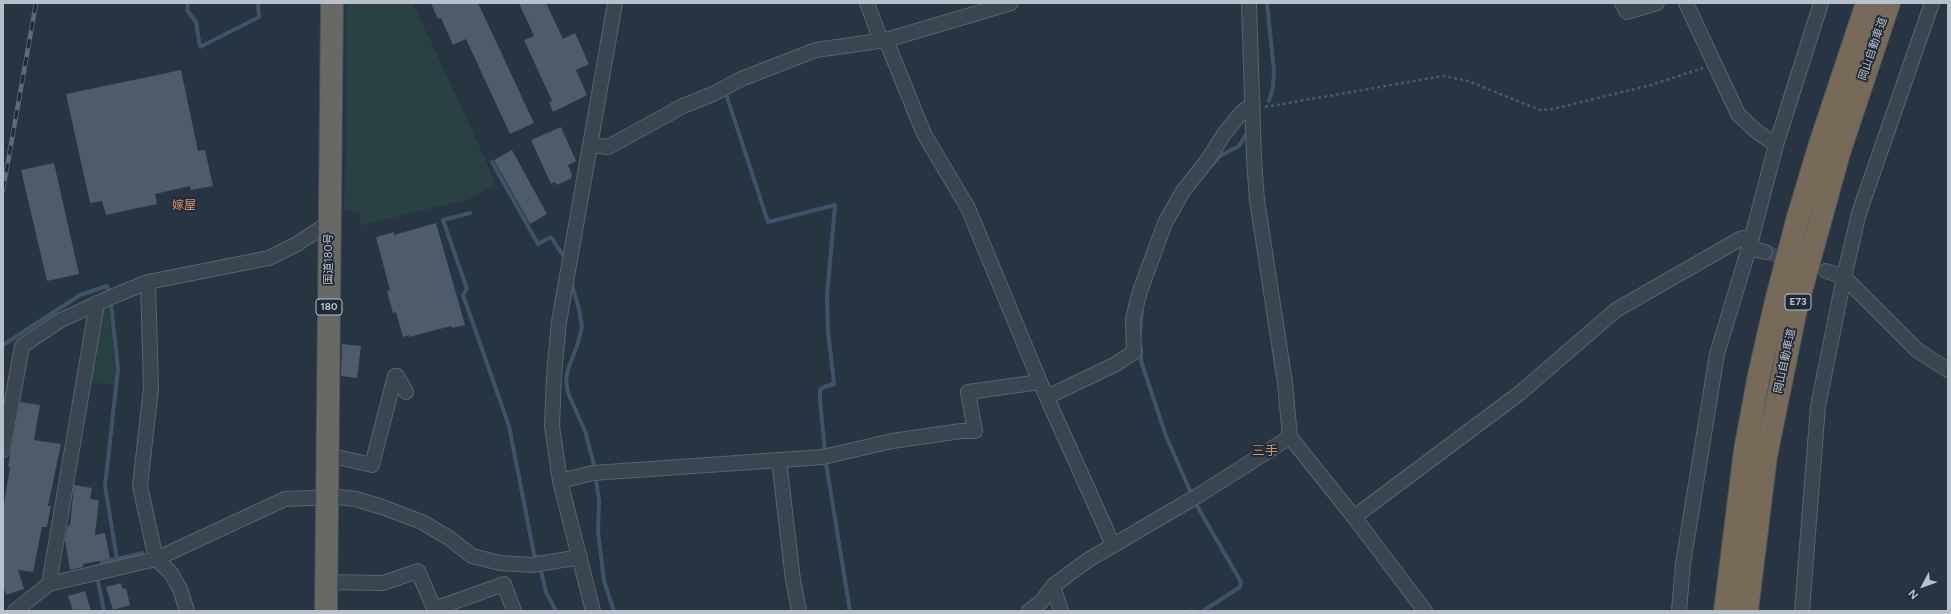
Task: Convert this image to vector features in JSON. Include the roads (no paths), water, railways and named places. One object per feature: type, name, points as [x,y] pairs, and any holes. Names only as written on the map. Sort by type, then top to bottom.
[{"type":"highway","name":"国道180号","points":[[326,611],[332,3]]},
{"type":"highway","name":"岡山自動車道","points":[[1725,611],[1745,450],[1759,375],[1776,301],[1798,217],[1820,144],[1866,3]]},
{"type":"highway","name":"岡山自動車道","points":[[1746,611],[1766,456],[1796,309],[1839,153],[1888,3]]},
{"type":"street","points":[[593,611],[560,481],[552,426],[554,375],[559,322],[615,3]]},
{"type":"street","points":[[866,3],[924,134],[968,208],[1046,397],[1113,545]]},
{"type":"street","points":[[590,145],[608,147],[683,106],[724,87],[816,50],[881,38],[1011,3]]},
{"type":"street","points":[[1249,3],[1257,200],[1285,383],[1290,437],[1354,517],[1425,611]]},
{"type":"street","points":[[1622,3],[1627,12],[1657,3]]},
{"type":"street","points":[[1686,3],[1738,114],[1756,131],[1776,145]]},
{"type":"street","points":[[1680,611],[1683,564],[1717,354],[1751,242],[1776,145],[1821,3]]},
{"type":"street","points":[[1802,611],[1818,406],[1844,277],[1859,213],[1932,3]]},
{"type":"street","points":[[1046,397],[1116,364],[1134,352],[1133,319],[1140,291],[1165,223],[1183,191],[1207,161],[1224,134],[1241,113],[1253,107]]},
{"type":"street","points":[[3,450],[22,346],[59,321],[105,299],[148,282],[269,258],[297,244],[330,222]]},
{"type":"street","points":[[1354,517],[1520,393],[1616,310],[1740,239],[1751,242],[1765,252]]},
{"type":"street","points":[[1826,271],[1844,277],[1917,350],[1948,370]]},
{"type":"street","points":[[148,282],[151,388],[140,486],[156,559],[171,573],[180,589],[187,611]]},
{"type":"street","points":[[49,584],[105,299]]},
{"type":"street","points":[[328,455],[372,465],[394,376],[397,376],[406,392]]},
{"type":"street","points":[[560,481],[595,473],[825,457],[892,441],[961,431],[975,431],[968,392],[1040,382]]},
{"type":"street","points":[[1028,611],[1040,602],[1052,586],[1088,560],[1199,495],[1290,437]]},
{"type":"street","points":[[779,460],[793,580],[799,611]]},
{"type":"street","points":[[15,611],[49,584],[156,559],[285,499],[356,499],[422,522],[449,538],[472,556],[500,563],[532,565],[580,557]]},
{"type":"street","points":[[327,582],[383,582],[418,571],[435,610],[504,584],[514,611]]},
{"type":"street","points":[[1052,586],[1061,611]]},
{"type":"waterway","points":[[188,3],[187,10],[196,22],[200,47],[259,17],[258,3]]},
{"type":"waterway","points":[[1267,3],[1274,71],[1273,87],[1269,101]]},
{"type":"waterway","points":[[725,91],[768,222],[835,205],[827,296],[828,331],[834,384],[820,390],[820,400],[826,463],[850,611]]},
{"type":"waterway","points":[[1210,167],[1220,156],[1239,146],[1247,133]]},
{"type":"waterway","points":[[492,162],[538,244],[551,237],[562,254]]},
{"type":"waterway","points":[[470,213],[443,220],[467,289],[463,295],[509,426],[534,554],[539,560]]},
{"type":"waterway","points":[[572,285],[579,309],[582,327],[577,346],[568,369],[566,380],[568,393],[585,431],[594,465],[599,501],[598,531],[604,581],[614,611]]},
{"type":"waterway","points":[[3,345],[80,295],[107,286],[111,304],[118,369],[105,486],[117,559],[102,562],[101,569]]},
{"type":"waterway","points":[[1140,332],[1142,309]]},
{"type":"waterway","points":[[1141,348],[1141,361],[1166,436],[1191,493]]},
{"type":"waterway","points":[[1196,504],[1241,582],[1240,587],[1203,611]]},
{"type":"waterway","points":[[117,559],[142,553]]},
{"type":"waterway","points":[[540,567],[546,592],[556,611]]},
{"type":"waterway","points":[[99,576],[98,581],[104,611]]},
{"type":"tunnel","points":[[1765,252],[1794,261]]},
{"type":"railway","points":[[3,190],[36,3]]},
{"type":"district","name":"嫁屋","points":[[184,205]]},
{"type":"district","name":"三手","points":[[1265,451]]}]
